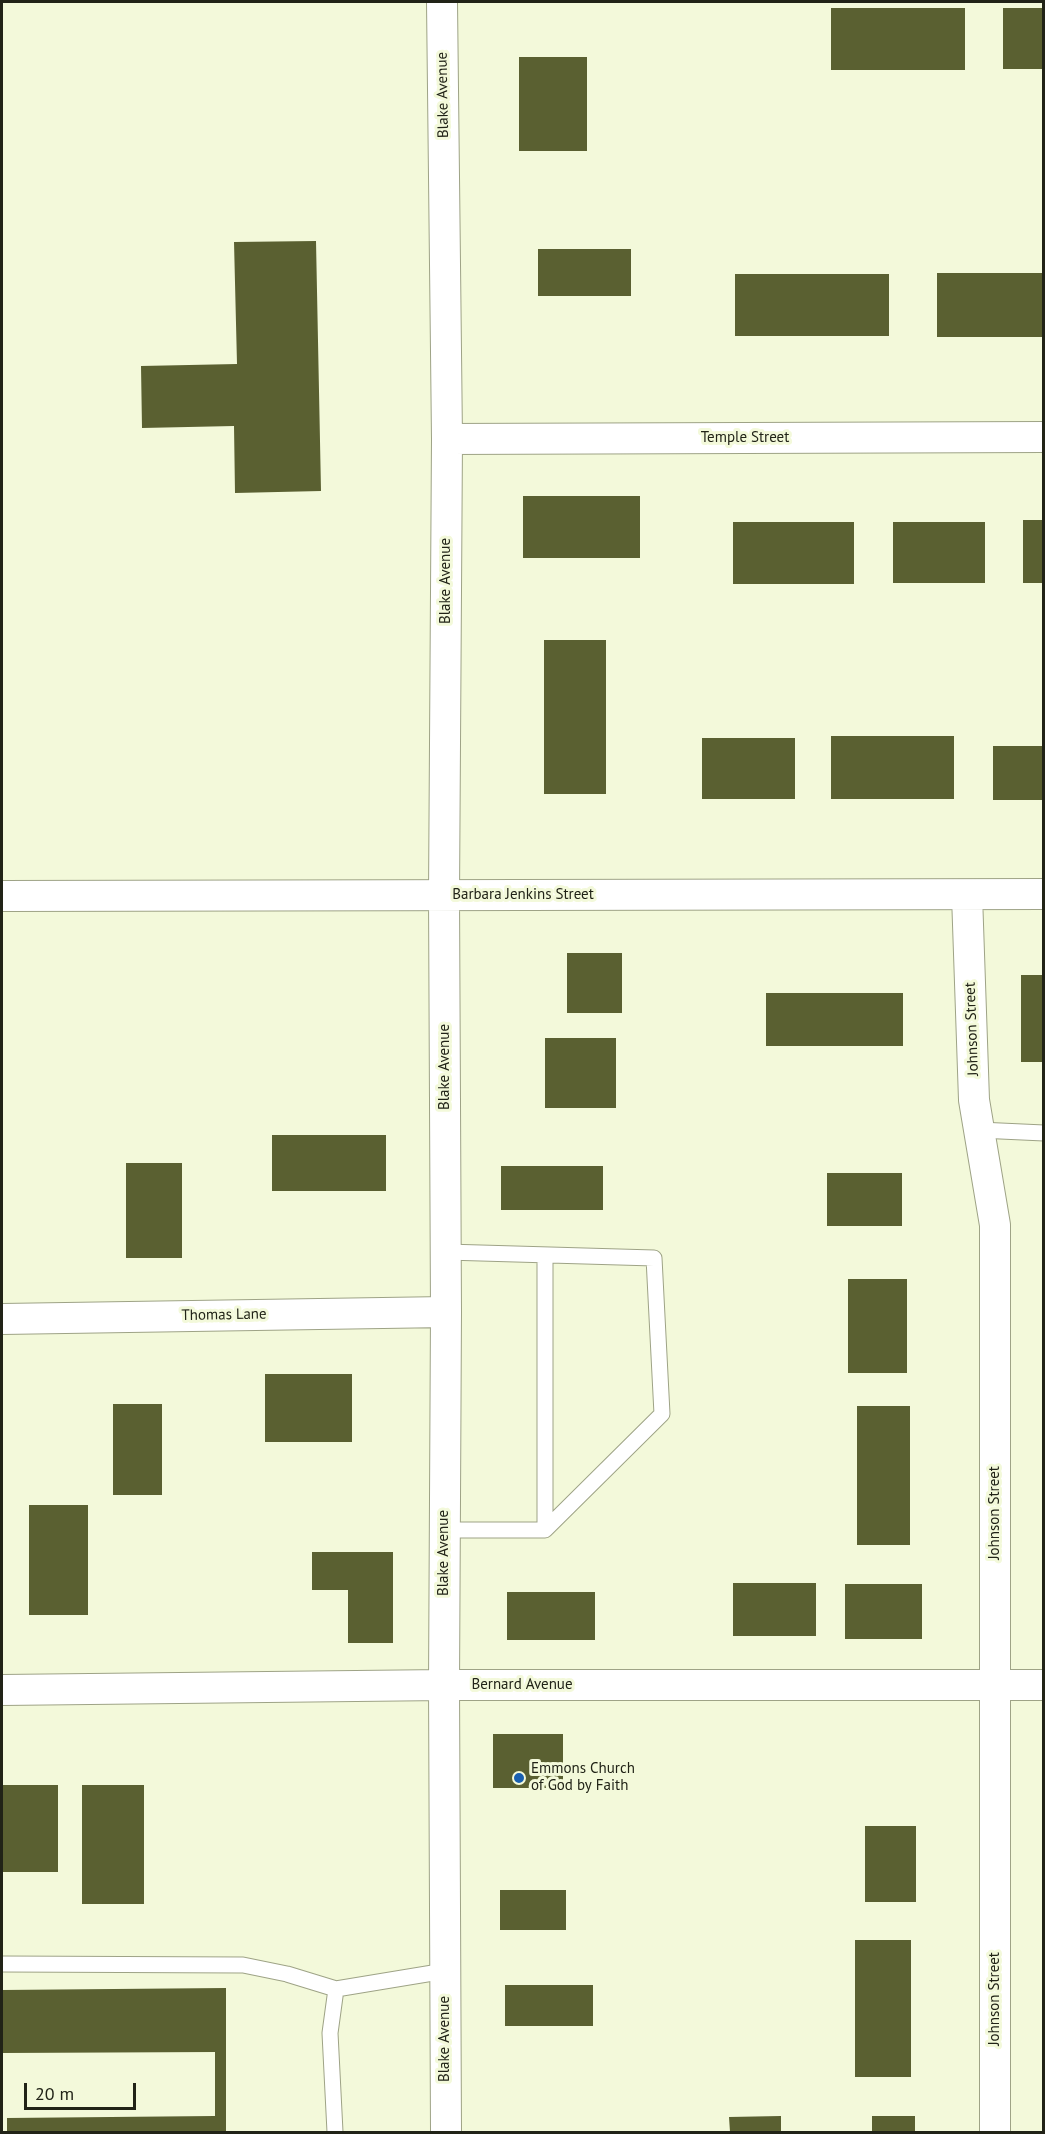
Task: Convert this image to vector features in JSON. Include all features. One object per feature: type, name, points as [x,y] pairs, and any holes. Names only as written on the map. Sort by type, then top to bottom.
[{"type":"street","name":"Blake Avenue","points":[[442,2],[447,439],[444,895],[446,2133]]},
{"type":"street","name":"Temple Street","points":[[447,439],[1044,437]]},
{"type":"street","name":"Barbara Jenkins Street","points":[[2,896],[1044,894]]},
{"type":"street","name":"Johnson Street","points":[[967,895],[974,1100],[994,1225],[995,2133]]},
{"type":"street","name":"Thomas Lane","points":[[2,1319],[446,1312]]},
{"type":"street","name":"Bernard Avenue","points":[[2,1690],[444,1685],[1044,1685]]},
{"type":"lane","points":[[979,1130],[1044,1133]]},
{"type":"lane","points":[[445,1530],[545,1530],[662,1414],[654,1258],[446,1252]]},
{"type":"lane","points":[[545,1255],[545,1530]]},
{"type":"lane","points":[[2,1964],[243,1965],[287,1974],[336,1989],[445,1971]]},
{"type":"lane","points":[[335,2133],[330,2033],[336,1989]]},
{"type":"building","points":[[831,8],[965,8],[965,70],[831,70]]},
{"type":"building","points":[[1003,8],[1044,8],[1044,69],[1003,69]]},
{"type":"building","points":[[519,57],[587,57],[587,151],[519,151]]},
{"type":"building","points":[[316,241],[321,491],[235,493],[234,426],[142,428],[141,366],[237,364],[234,242]]},
{"type":"building","points":[[538,249],[631,249],[631,296],[538,296]]},
{"type":"building","points":[[937,273],[1044,273],[1044,337],[937,337]]},
{"type":"building","points":[[735,274],[889,274],[889,336],[735,336]]},
{"type":"building","points":[[523,496],[640,496],[640,558],[523,558]]},
{"type":"building","points":[[1023,520],[1044,520],[1044,583],[1023,583]]},
{"type":"building","points":[[733,522],[854,522],[854,584],[733,584]]},
{"type":"building","points":[[893,522],[985,522],[985,583],[893,583]]},
{"type":"building","points":[[544,640],[606,640],[606,794],[544,794]]},
{"type":"building","points":[[831,736],[954,736],[954,799],[831,799]]},
{"type":"building","points":[[702,738],[795,738],[795,799],[702,799]]},
{"type":"building","points":[[993,746],[1044,746],[1044,800],[993,800]]},
{"type":"building","points":[[567,953],[622,953],[622,1013],[567,1013]]},
{"type":"building","points":[[1021,975],[1044,975],[1044,1062],[1021,1062]]},
{"type":"building","points":[[766,993],[903,993],[903,1046],[766,1046]]},
{"type":"building","points":[[545,1038],[616,1038],[616,1108],[545,1108]]},
{"type":"building","points":[[272,1135],[386,1135],[386,1191],[272,1191]]},
{"type":"building","points":[[126,1163],[182,1163],[182,1258],[126,1258]]},
{"type":"building","points":[[501,1166],[603,1166],[603,1210],[501,1210]]},
{"type":"building","points":[[827,1173],[902,1173],[902,1226],[827,1226]]},
{"type":"building","points":[[848,1279],[907,1279],[907,1373],[848,1373]]},
{"type":"building","points":[[265,1374],[352,1374],[352,1442],[265,1442]]},
{"type":"building","points":[[113,1404],[162,1404],[162,1495],[113,1495]]},
{"type":"building","points":[[857,1406],[910,1406],[910,1545],[857,1545]]},
{"type":"building","points":[[29,1505],[88,1505],[88,1615],[29,1615]]},
{"type":"building","points":[[312,1552],[393,1552],[393,1643],[348,1643],[348,1590],[312,1590]]},
{"type":"building","points":[[733,1583],[816,1583],[816,1636],[733,1636]]},
{"type":"building","points":[[845,1584],[922,1584],[922,1639],[845,1639]]},
{"type":"building","points":[[507,1592],[595,1592],[595,1640],[507,1640]]},
{"type":"building","points":[[493,1734],[563,1734],[563,1788],[493,1788]]},
{"type":"building","points":[[2,1785],[58,1785],[58,1872],[2,1872]]},
{"type":"building","points":[[82,1785],[144,1785],[144,1904],[82,1904]]},
{"type":"building","points":[[865,1826],[916,1826],[916,1902],[865,1902]]},
{"type":"building","points":[[500,1890],[566,1890],[566,1930],[500,1930]]},
{"type":"building","points":[[855,1940],[911,1940],[911,2077],[855,2077]]},
{"type":"building","points":[[505,1985],[593,1985],[593,2026],[505,2026]]},
{"type":"building","points":[[226,1988],[226,2132],[7,2132],[7,2118],[215,2116],[215,2052],[2,2053],[2,1990]]},
{"type":"building","points":[[781,2116],[781,2132],[730,2132],[729,2117]]},
{"type":"building","points":[[872,2116],[915,2116],[915,2132],[872,2132]]},
{"type":"place","name":"Emmons Church of God by Faith","points":[[519,1778]]}]
